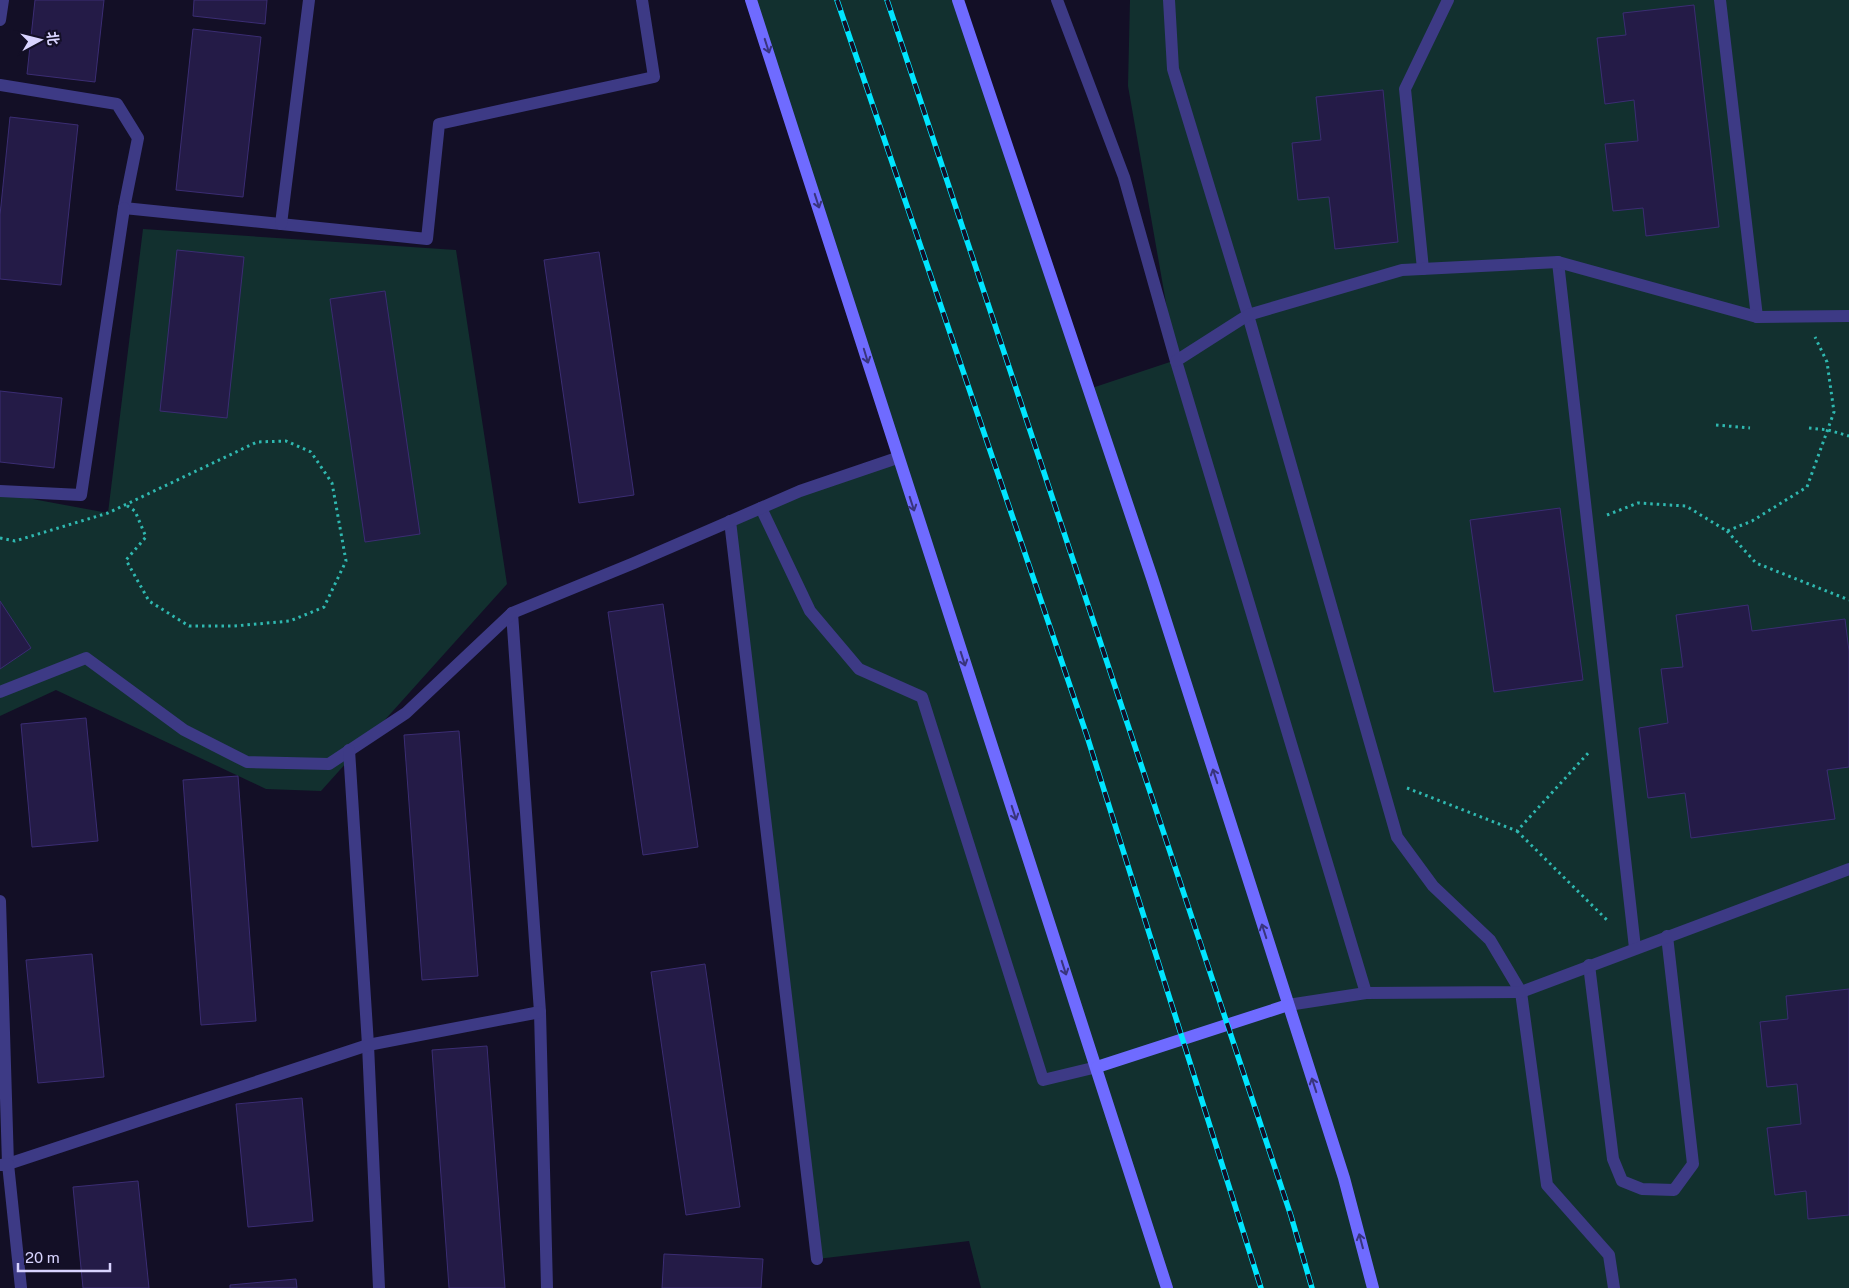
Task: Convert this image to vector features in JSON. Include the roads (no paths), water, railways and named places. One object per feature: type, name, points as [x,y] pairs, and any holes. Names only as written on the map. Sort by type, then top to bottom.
[{"type":"street","points":[[751,0],[853,311],[897,458],[1097,1067],[1166,1288]]},
{"type":"street","points":[[958,0],[1155,587],[1344,1178],[1373,1288]]},
{"type":"street","points":[[1097,1067],[1288,1005]]},
{"type":"lane","points":[[0,20],[3,0]]},
{"type":"lane","points":[[282,224],[309,0]]},
{"type":"lane","points":[[124,208],[427,239],[439,124],[654,77],[642,0]]},
{"type":"lane","points":[[1057,0],[1124,177],[1176,360],[1366,993]]},
{"type":"lane","points":[[1169,0],[1173,69],[1248,315],[1397,837],[1433,886],[1490,940],[1521,992],[1547,1185],[1609,1255],[1614,1288]]},
{"type":"lane","points":[[1424,269],[1405,89],[1448,0]]},
{"type":"lane","points":[[1720,0],[1757,317]]},
{"type":"lane","points":[[0,85],[117,104],[138,138],[124,208],[81,496],[0,491]]},
{"type":"lane","points":[[1176,360],[1248,315],[1402,270],[1558,262],[1757,317],[1849,316]]},
{"type":"lane","points":[[1558,262],[1634,948]]},
{"type":"lane","points":[[0,692],[86,658],[184,730],[247,762],[328,764],[406,713],[512,613],[800,491],[897,458]]},
{"type":"lane","points":[[760,508],[810,611],[859,669],[922,696],[1043,1080],[1097,1067]]},
{"type":"lane","points":[[730,521],[818,1259]]},
{"type":"lane","points":[[512,613],[540,1012],[547,1288]]},
{"type":"lane","points":[[349,750],[368,1045],[379,1288]]},
{"type":"lane","points":[[1288,1005],[1366,993],[1521,992],[1634,948],[1849,869]]},
{"type":"lane","points":[[0,901],[4,1165],[21,1288]]},
{"type":"lane","points":[[1589,965],[1613,1159],[1622,1181],[1642,1189],[1674,1190],[1693,1164],[1667,936]]},
{"type":"lane","points":[[4,1165],[368,1045],[540,1012]]},
{"type":"railway","points":[[837,0],[1087,736],[1261,1288]]},
{"type":"railway","points":[[887,0],[1291,1216],[1312,1288]]}]
